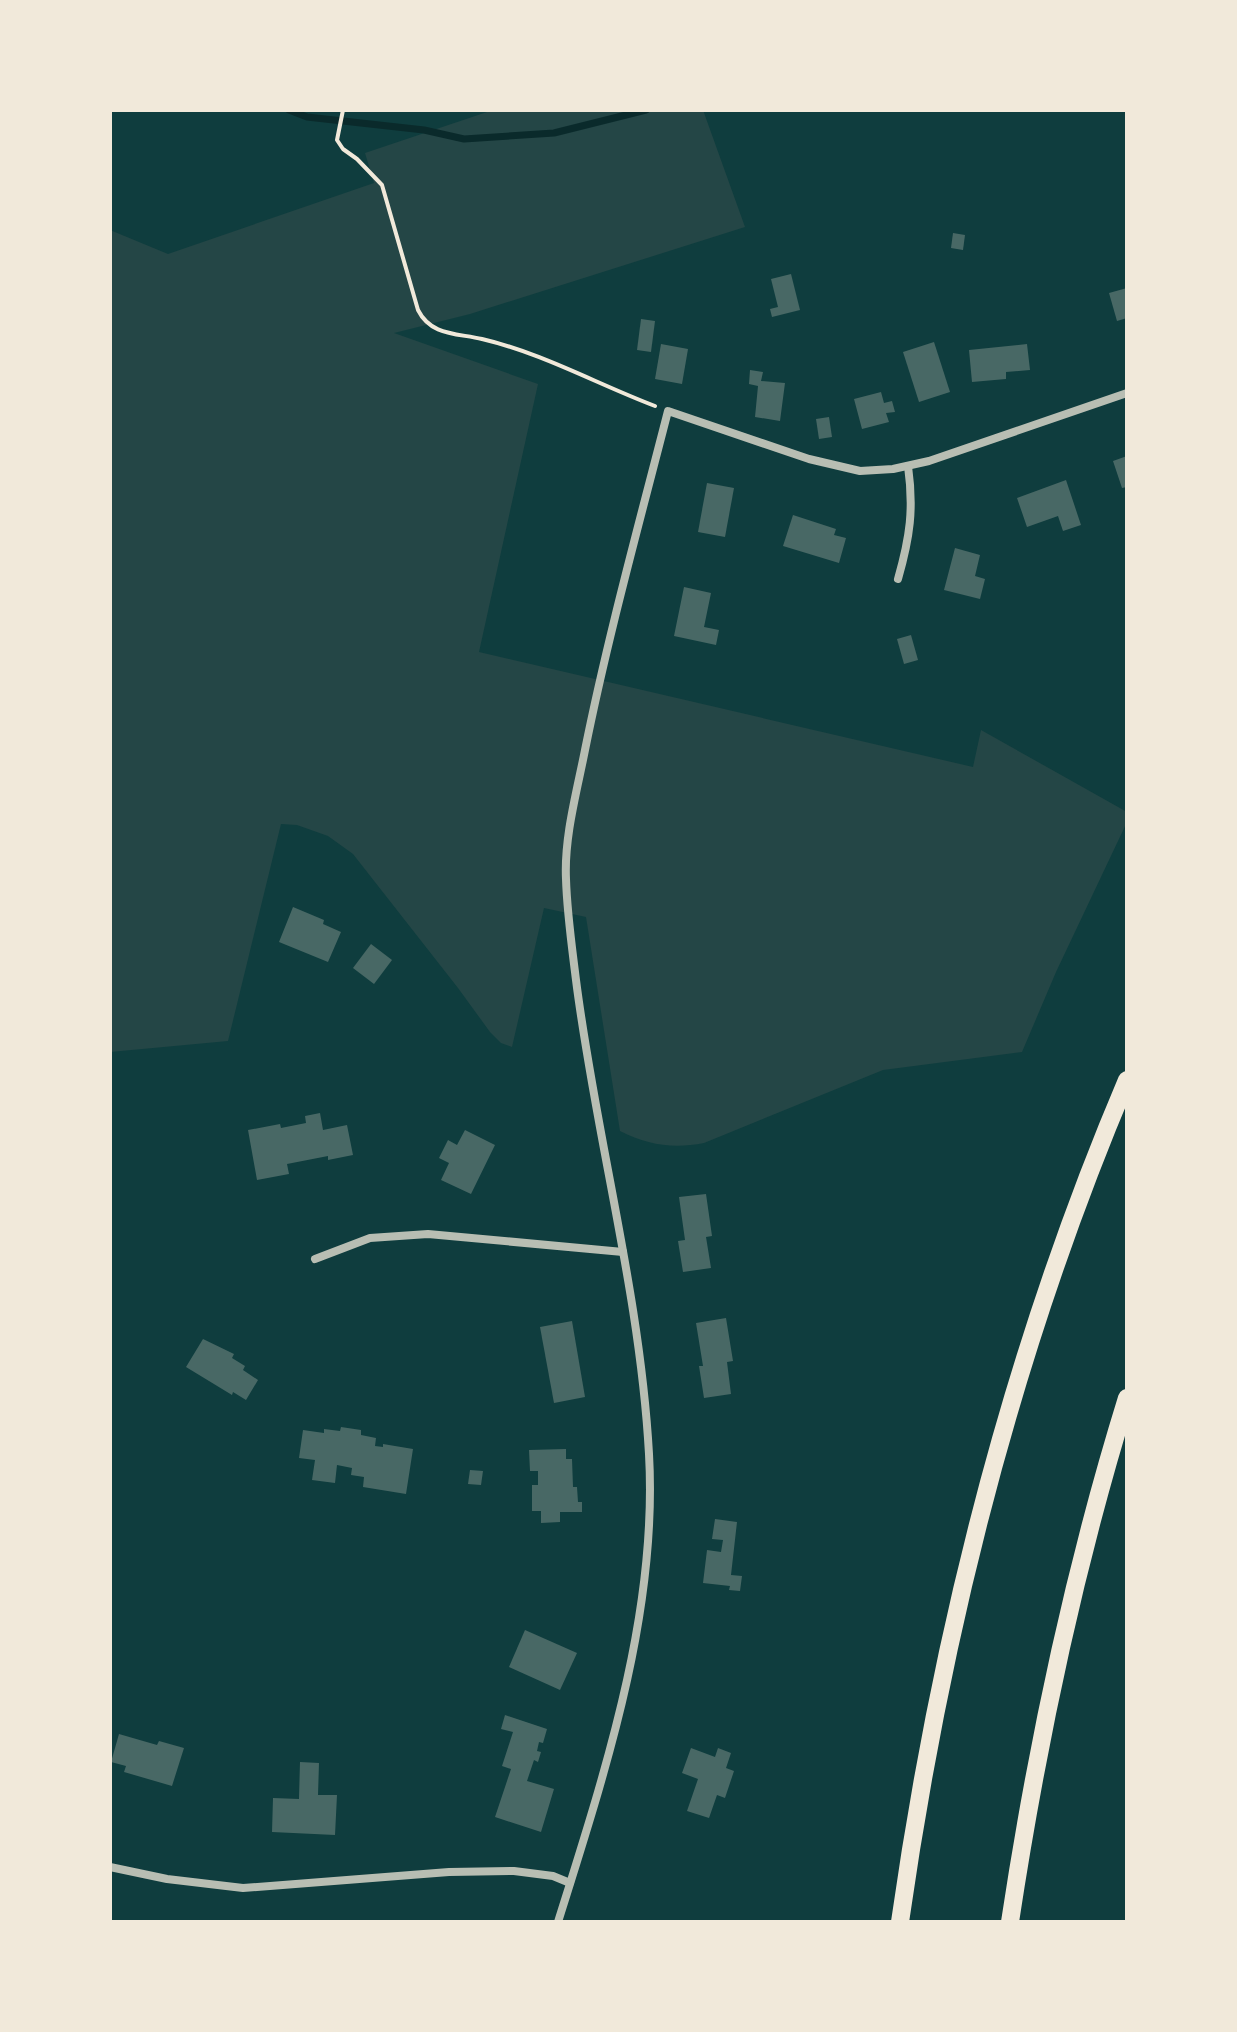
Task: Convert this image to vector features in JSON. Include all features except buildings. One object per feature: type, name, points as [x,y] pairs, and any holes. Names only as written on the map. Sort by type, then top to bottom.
[{"type":"highway","points":[[900,1922],[932,1729],[989,1484],[1050,1283],[1127,1080]]},
{"type":"highway","points":[[1010,1922],[1036,1765],[1065,1628],[1127,1398]]},
{"type":"street","points":[[558,1922],[618,1712],[639,1613],[648,1551],[649,1454],[637,1338],[581,1021],[565,877],[576,797],[597,690],[668,411],[809,459],[860,471],[929,461],[1127,393]]},
{"type":"street","points":[[898,579],[913,501],[908,466]]},
{"type":"street","points":[[315,1259],[370,1238],[428,1234],[623,1252]]},
{"type":"street","points":[[110,1867],[167,1879],[243,1888],[514,1871],[553,1876],[570,1883]]},
{"type":"path","points":[[343,110],[337,140],[382,185],[424,322],[431,328],[482,339],[531,355],[668,411]]},
{"type":"shaded area","points":[[493,110],[703,110],[745,227],[470,314],[394,333],[538,384],[479,652],[973,767],[981,730],[1127,812],[1127,822],[1022,1052],[883,1070],[704,1143],[671,1146],[641,1140],[620,1131],[586,917],[544,908],[512,1047],[501,1043],[490,1032],[353,854],[328,836],[297,825],[281,824],[228,1041],[110,1052],[110,230],[168,254],[374,183],[365,153]]},
{"type":"waterway","points":[[289,110],[307,117],[424,130],[464,139],[554,133],[646,110]]}]
